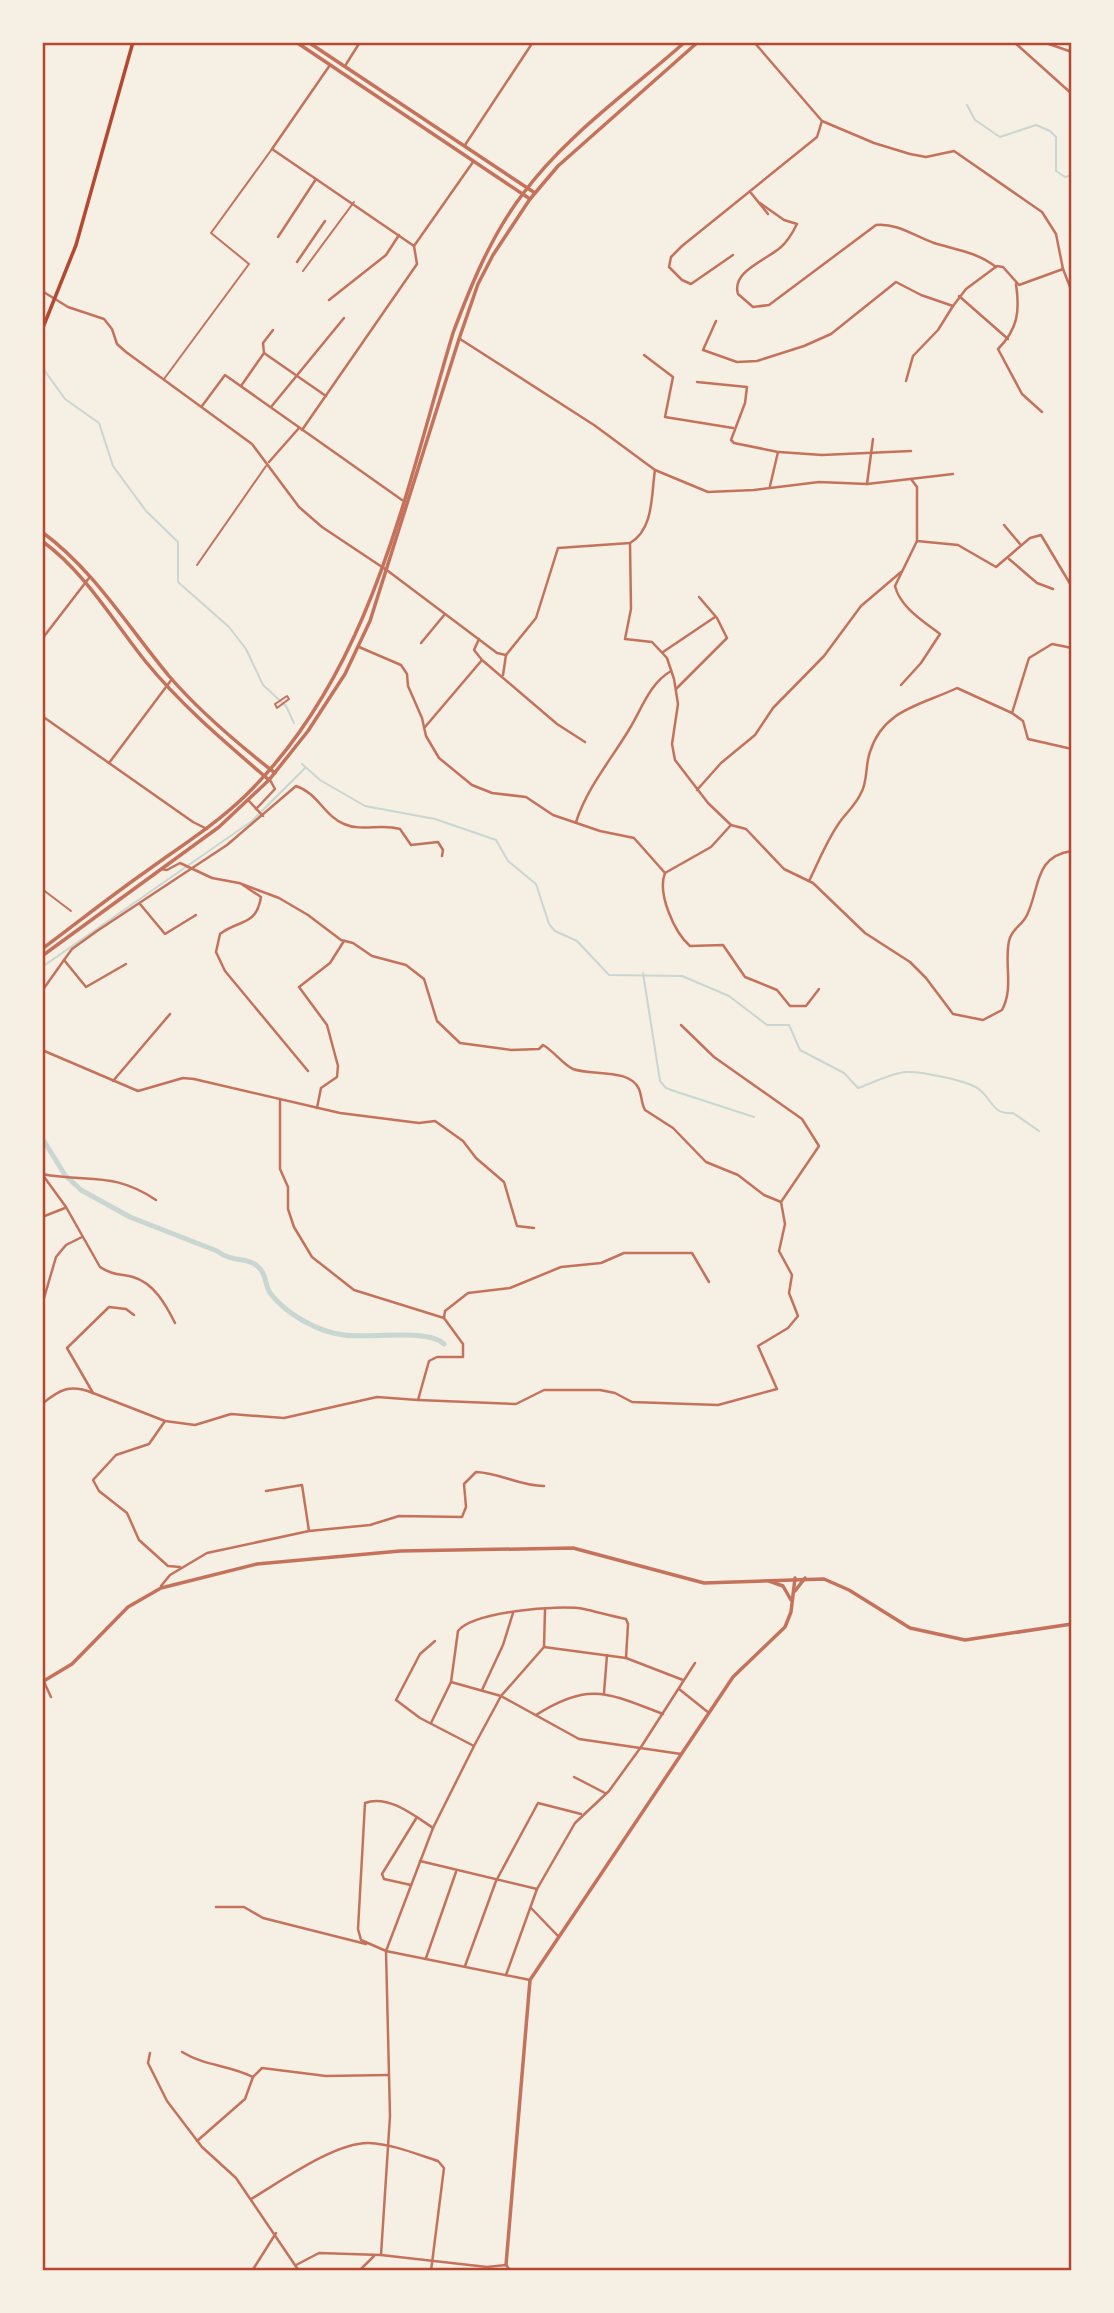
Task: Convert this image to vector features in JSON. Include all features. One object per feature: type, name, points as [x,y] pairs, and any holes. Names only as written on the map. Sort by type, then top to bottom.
[{"type":"main road","points":[[42,330],[78,239],[133,42]]},
{"type":"street","points":[[296,42],[530,199]]},
{"type":"street","points":[[309,42],[535,193]]},
{"type":"street","points":[[345,67],[360,42]]},
{"type":"street","points":[[465,145],[533,42]]},
{"type":"street","points":[[42,949],[207,829],[264,776],[303,729],[330,687],[365,618],[470,289],[496,236],[522,194],[560,150],[685,42]]},
{"type":"street","points":[[42,956],[219,827],[269,780],[321,712],[359,646],[388,571],[459,339],[485,271],[530,199],[566,158],[698,42]]},
{"type":"street","points":[[754,42],[822,121],[874,143],[926,158],[954,151],[1042,212],[1056,234],[1063,270],[1072,292]]},
{"type":"street","points":[[1014,42],[1072,94]]},
{"type":"street","points":[[1043,42],[1072,52]]},
{"type":"street","points":[[268,463],[326,397],[359,349],[362,339],[417,264],[414,246],[354,202],[272,149],[330,65]]},
{"type":"street","points":[[733,255],[691,284],[682,280],[669,267],[676,251],[817,137],[822,121]]},
{"type":"street","points":[[560,150],[566,158]]},
{"type":"street","points":[[414,246],[473,162]]},
{"type":"street","points":[[278,237],[317,178]]},
{"type":"street","points":[[751,192],[768,214]]},
{"type":"street","points":[[760,203],[784,220],[797,224],[782,246],[743,273],[738,282],[738,294],[753,307],[769,305],[876,225],[893,225],[932,242],[972,254],[996,267],[1003,267],[1016,284],[1018,309],[1015,328],[998,349],[1003,364],[1022,394],[1042,412]]},
{"type":"street","points":[[297,262],[325,221]]},
{"type":"street","points":[[330,300],[386,255],[399,235]]},
{"type":"street","points":[[906,381],[913,356],[943,324],[959,296],[996,267]]},
{"type":"street","points":[[1016,284],[1063,270]]},
{"type":"street","points":[[716,321],[703,350],[718,358],[749,362],[831,334],[896,282],[921,295],[953,306]]},
{"type":"street","points":[[42,291],[55,301],[103,319],[112,329],[117,344],[252,444],[302,511],[388,571],[497,653],[506,655]]},
{"type":"street","points":[[959,296],[1008,339]]},
{"type":"street","points":[[271,407],[344,318]]},
{"type":"street","points":[[240,386],[264,353],[263,343],[273,330]]},
{"type":"street","points":[[459,339],[594,425],[655,470],[708,492],[754,491],[770,486],[819,482],[867,484],[953,474]]},
{"type":"street","points":[[264,353],[326,397]]},
{"type":"street","points":[[644,355],[673,377],[665,417],[734,428]]},
{"type":"street","points":[[202,407],[225,375],[402,500]]},
{"type":"street","points":[[697,382],[747,387],[745,403],[731,440],[734,443],[778,452],[871,454],[911,451]]},
{"type":"street","points":[[867,484],[873,439]]},
{"type":"street","points":[[770,486],[778,452]]},
{"type":"street","points":[[503,675],[506,655],[536,618],[558,548],[630,543],[640,537],[647,524],[655,470]]},
{"type":"street","points":[[901,685],[921,663],[940,634],[900,599],[895,586],[917,541],[917,482],[908,478]]},
{"type":"street","points":[[1004,526],[1021,545]]},
{"type":"street","points":[[42,532],[69,553],[172,679],[275,773]]},
{"type":"street","points":[[996,568],[1009,559],[1021,545],[1041,535],[1072,587]]},
{"type":"street","points":[[42,541],[65,560],[85,583],[166,684],[269,780],[275,789],[260,813]]},
{"type":"street","points":[[917,541],[958,545],[996,568]]},
{"type":"street","points":[[630,543],[631,609],[625,639],[652,642],[663,652],[671,671],[678,704],[673,753],[679,768],[731,825],[746,829],[784,869],[809,881],[865,933],[909,962],[926,978],[953,1014],[983,1020],[998,1013],[1005,1005],[1009,941],[1016,926],[1028,914],[1040,869],[1055,855],[1072,851]]},
{"type":"street","points":[[1009,559],[1037,583],[1053,589]]},
{"type":"street","points":[[996,568],[996,574]]},
{"type":"street","points":[[698,790],[721,764],[755,735],[773,708],[824,656],[861,606],[901,572]]},
{"type":"street","points":[[42,639],[90,577]]},
{"type":"street","points":[[676,690],[725,644],[726,634],[699,597]]},
{"type":"street","points":[[421,643],[445,614]]},
{"type":"street","points":[[663,652],[715,617]]},
{"type":"street","points":[[479,639],[474,650],[482,660],[558,724],[585,742]]},
{"type":"street","points":[[1012,713],[1029,658],[1052,644],[1072,648]]},
{"type":"street","points":[[359,646],[401,665],[439,758],[472,785],[492,793],[526,797],[553,814],[634,838],[665,873]]},
{"type":"street","points":[[425,727],[482,660]]},
{"type":"street","points":[[576,822],[594,780],[630,728],[649,692],[671,671]]},
{"type":"street","points":[[109,763],[172,679]]},
{"type":"street","points":[[809,881],[838,825],[853,808],[864,787],[864,771],[874,741],[899,711],[957,688],[1012,713],[1023,721],[1028,739],[1072,749]]},
{"type":"street","points":[[42,716],[207,829]]},
{"type":"street","points":[[42,991],[72,949],[190,867],[206,860],[296,786],[313,794],[340,822],[364,828],[382,825],[400,829],[411,845],[438,842],[443,850],[442,856]]},
{"type":"street","points":[[248,801],[260,813]]},
{"type":"street","points":[[731,825],[711,847],[665,873],[662,887],[680,936],[690,946],[723,945],[745,977],[777,990],[790,1006],[807,1006],[819,989]]},
{"type":"street","points":[[161,869],[167,870],[180,863],[219,881],[239,883],[279,898],[372,956],[399,961],[420,975],[429,988],[437,1021],[460,1043],[511,1050],[539,1049],[543,1045],[571,1068],[594,1075],[612,1072],[635,1083],[639,1087],[645,1110],[673,1128],[706,1162],[738,1175],[764,1195],[781,1202]]},
{"type":"street","points":[[239,883],[259,895],[261,901],[252,919],[220,934],[216,941],[219,962],[309,1070]]},
{"type":"street","points":[[139,903],[164,934],[196,915]]},
{"type":"street","points":[[317,1108],[321,1088],[337,1077],[338,1066],[327,1025],[299,987],[330,963],[344,941]]},
{"type":"street","points":[[64,960],[86,987],[126,964]]},
{"type":"street","points":[[112,1081],[170,1014]]},
{"type":"street","points":[[42,1404],[61,1388],[75,1387],[165,1421],[195,1424],[231,1415],[284,1418],[377,1397],[516,1404],[544,1390],[600,1390],[615,1393],[632,1402],[718,1405],[777,1389],[758,1346],[788,1328],[798,1316],[789,1293],[789,1268],[779,1251],[785,1224],[781,1202],[819,1146],[802,1119],[714,1057],[681,1025]]},
{"type":"street","points":[[42,1050],[138,1091],[183,1078],[194,1079],[317,1108],[419,1124],[435,1121],[463,1142],[476,1158],[503,1182],[517,1226],[534,1228]]},
{"type":"street","points":[[280,1099],[281,1169],[288,1187],[288,1209],[294,1227],[312,1257],[324,1269],[362,1294],[444,1318],[457,1333],[464,1354],[459,1359],[437,1357],[429,1361],[418,1400]]},
{"type":"street","points":[[42,1174],[67,1180],[94,1178],[126,1182],[156,1200]]},
{"type":"street","points":[[42,1174],[66,1207],[100,1267],[110,1274],[134,1277],[156,1293],[174,1323]]},
{"type":"street","points":[[42,1217],[66,1207]]},
{"type":"street","points":[[44,1298],[56,1257],[66,1245],[82,1237]]},
{"type":"street","points":[[444,1318],[445,1311],[468,1293],[510,1289],[561,1267],[601,1263],[624,1253],[692,1253],[697,1256],[709,1282]]},
{"type":"street","points":[[93,1393],[67,1348],[109,1307],[126,1309],[134,1315]]},
{"type":"street","points":[[165,1421],[149,1444],[116,1455],[93,1479],[99,1491],[127,1513],[139,1540],[168,1566],[184,1566]]},
{"type":"street","points":[[161,1588],[164,1580],[206,1553],[309,1531],[370,1525],[409,1515],[462,1517],[466,1507],[464,1484],[468,1476],[476,1472],[510,1477],[517,1484],[544,1486]]},
{"type":"street","points":[[266,1491],[302,1485],[309,1531]]},
{"type":"street","points":[[51,1697],[43,1682],[72,1664],[128,1607],[161,1588],[244,1567],[304,1558],[507,1547],[588,1550],[704,1583],[795,1578],[834,1582],[910,1628],[965,1640],[1072,1624]]},
{"type":"street","points":[[792,1604],[795,1578]]},
{"type":"street","points":[[506,2271],[530,1980],[738,1670],[785,1627],[796,1588],[805,1578]]},
{"type":"street","points":[[767,1581],[783,1586],[792,1604]]},
{"type":"street","points":[[431,1723],[451,1682],[458,1631],[464,1625],[513,1613],[582,1609],[626,1619],[626,1658]]},
{"type":"street","points":[[381,2255],[389,2146],[386,1951],[433,1828],[474,1746],[501,1696],[544,1647],[545,1611]]},
{"type":"street","points":[[482,1690],[503,1645],[513,1613]]},
{"type":"street","points":[[435,1641],[420,1654],[400,1689],[398,1703],[474,1746]]},
{"type":"street","points":[[544,1647],[626,1658],[684,1680]]},
{"type":"street","points":[[604,1693],[607,1655]]},
{"type":"street","points":[[506,1975],[537,1889],[581,1814],[607,1794],[642,1747],[695,1663]]},
{"type":"street","points":[[451,1682],[501,1696],[579,1739],[681,1754]]},
{"type":"street","points":[[679,1688],[709,1713]]},
{"type":"street","points":[[536,1715],[568,1696],[604,1693],[663,1714]]},
{"type":"street","points":[[574,1777],[607,1794]]},
{"type":"street","points":[[366,1944],[358,1929],[365,1803],[372,1801],[404,1809],[433,1828]]},
{"type":"street","points":[[465,1966],[496,1881],[538,1803],[581,1814]]},
{"type":"street","points":[[411,1885],[387,1880],[382,1874],[417,1818]]},
{"type":"street","points":[[420,1861],[456,1872],[537,1889]]},
{"type":"street","points":[[426,1959],[456,1872]]},
{"type":"street","points":[[216,1907],[244,1907],[263,1918],[386,1951],[530,1980]]},
{"type":"street","points":[[531,1908],[558,1937]]},
{"type":"street","points":[[182,2052],[205,2064],[232,2068],[253,2077]]},
{"type":"street","points":[[150,2053],[148,2063],[167,2101],[197,2141],[228,2169],[276,2234],[299,2271]]},
{"type":"street","points":[[197,2141],[245,2099],[253,2077],[262,2068],[326,2076],[389,2075]]},
{"type":"street","points":[[251,2199],[346,2147],[366,2143],[389,2146],[443,2164],[435,2261],[431,2271]]},
{"type":"street","points":[[252,2271],[276,2234]]},
{"type":"street","points":[[296,2265],[319,2253],[381,2255],[470,2266],[506,2265]]},
{"type":"street","points":[[359,2271],[373,2257],[381,2255]]},
{"type":"street","points":[[506,2265],[511,2271]]},
{"type":"street","points":[[469,2271],[470,2266]]},
{"type":"lane","points":[[164,379],[249,264],[211,233],[272,149]]},
{"type":"lane","points":[[303,271],[354,202]]},
{"type":"lane","points":[[197,565],[268,463]]},
{"type":"lane","points":[[42,889],[71,911]]},
{"type":"waterway","points":[[967,105],[975,120],[1000,137],[1036,125],[1050,131],[1056,137],[1056,171],[1065,177],[1072,175]]},
{"type":"waterway","points":[[42,367],[65,399],[99,423],[113,466],[146,511],[178,542],[178,582],[229,627],[246,649],[263,685],[286,706],[294,723]]},
{"type":"waterway","points":[[302,764],[320,780],[365,806],[435,819],[496,840],[508,861],[536,884],[549,924],[555,931],[577,941],[609,975],[682,976],[729,996],[767,1025],[789,1025],[800,1050],[844,1073],[858,1088],[906,1072],[945,1077],[975,1087],[997,1110],[1013,1113],[1039,1131]]},
{"type":"waterway","points":[[42,967],[252,821],[305,768]]},
{"type":"waterway","points":[[643,973],[660,1081],[666,1088],[754,1117]]},
{"type":"waterway","points":[[42,1138],[65,1175],[81,1190],[130,1217],[228,1257],[252,1263],[262,1271],[270,1293],[277,1301],[303,1321],[344,1335],[425,1336],[444,1344]]}]
